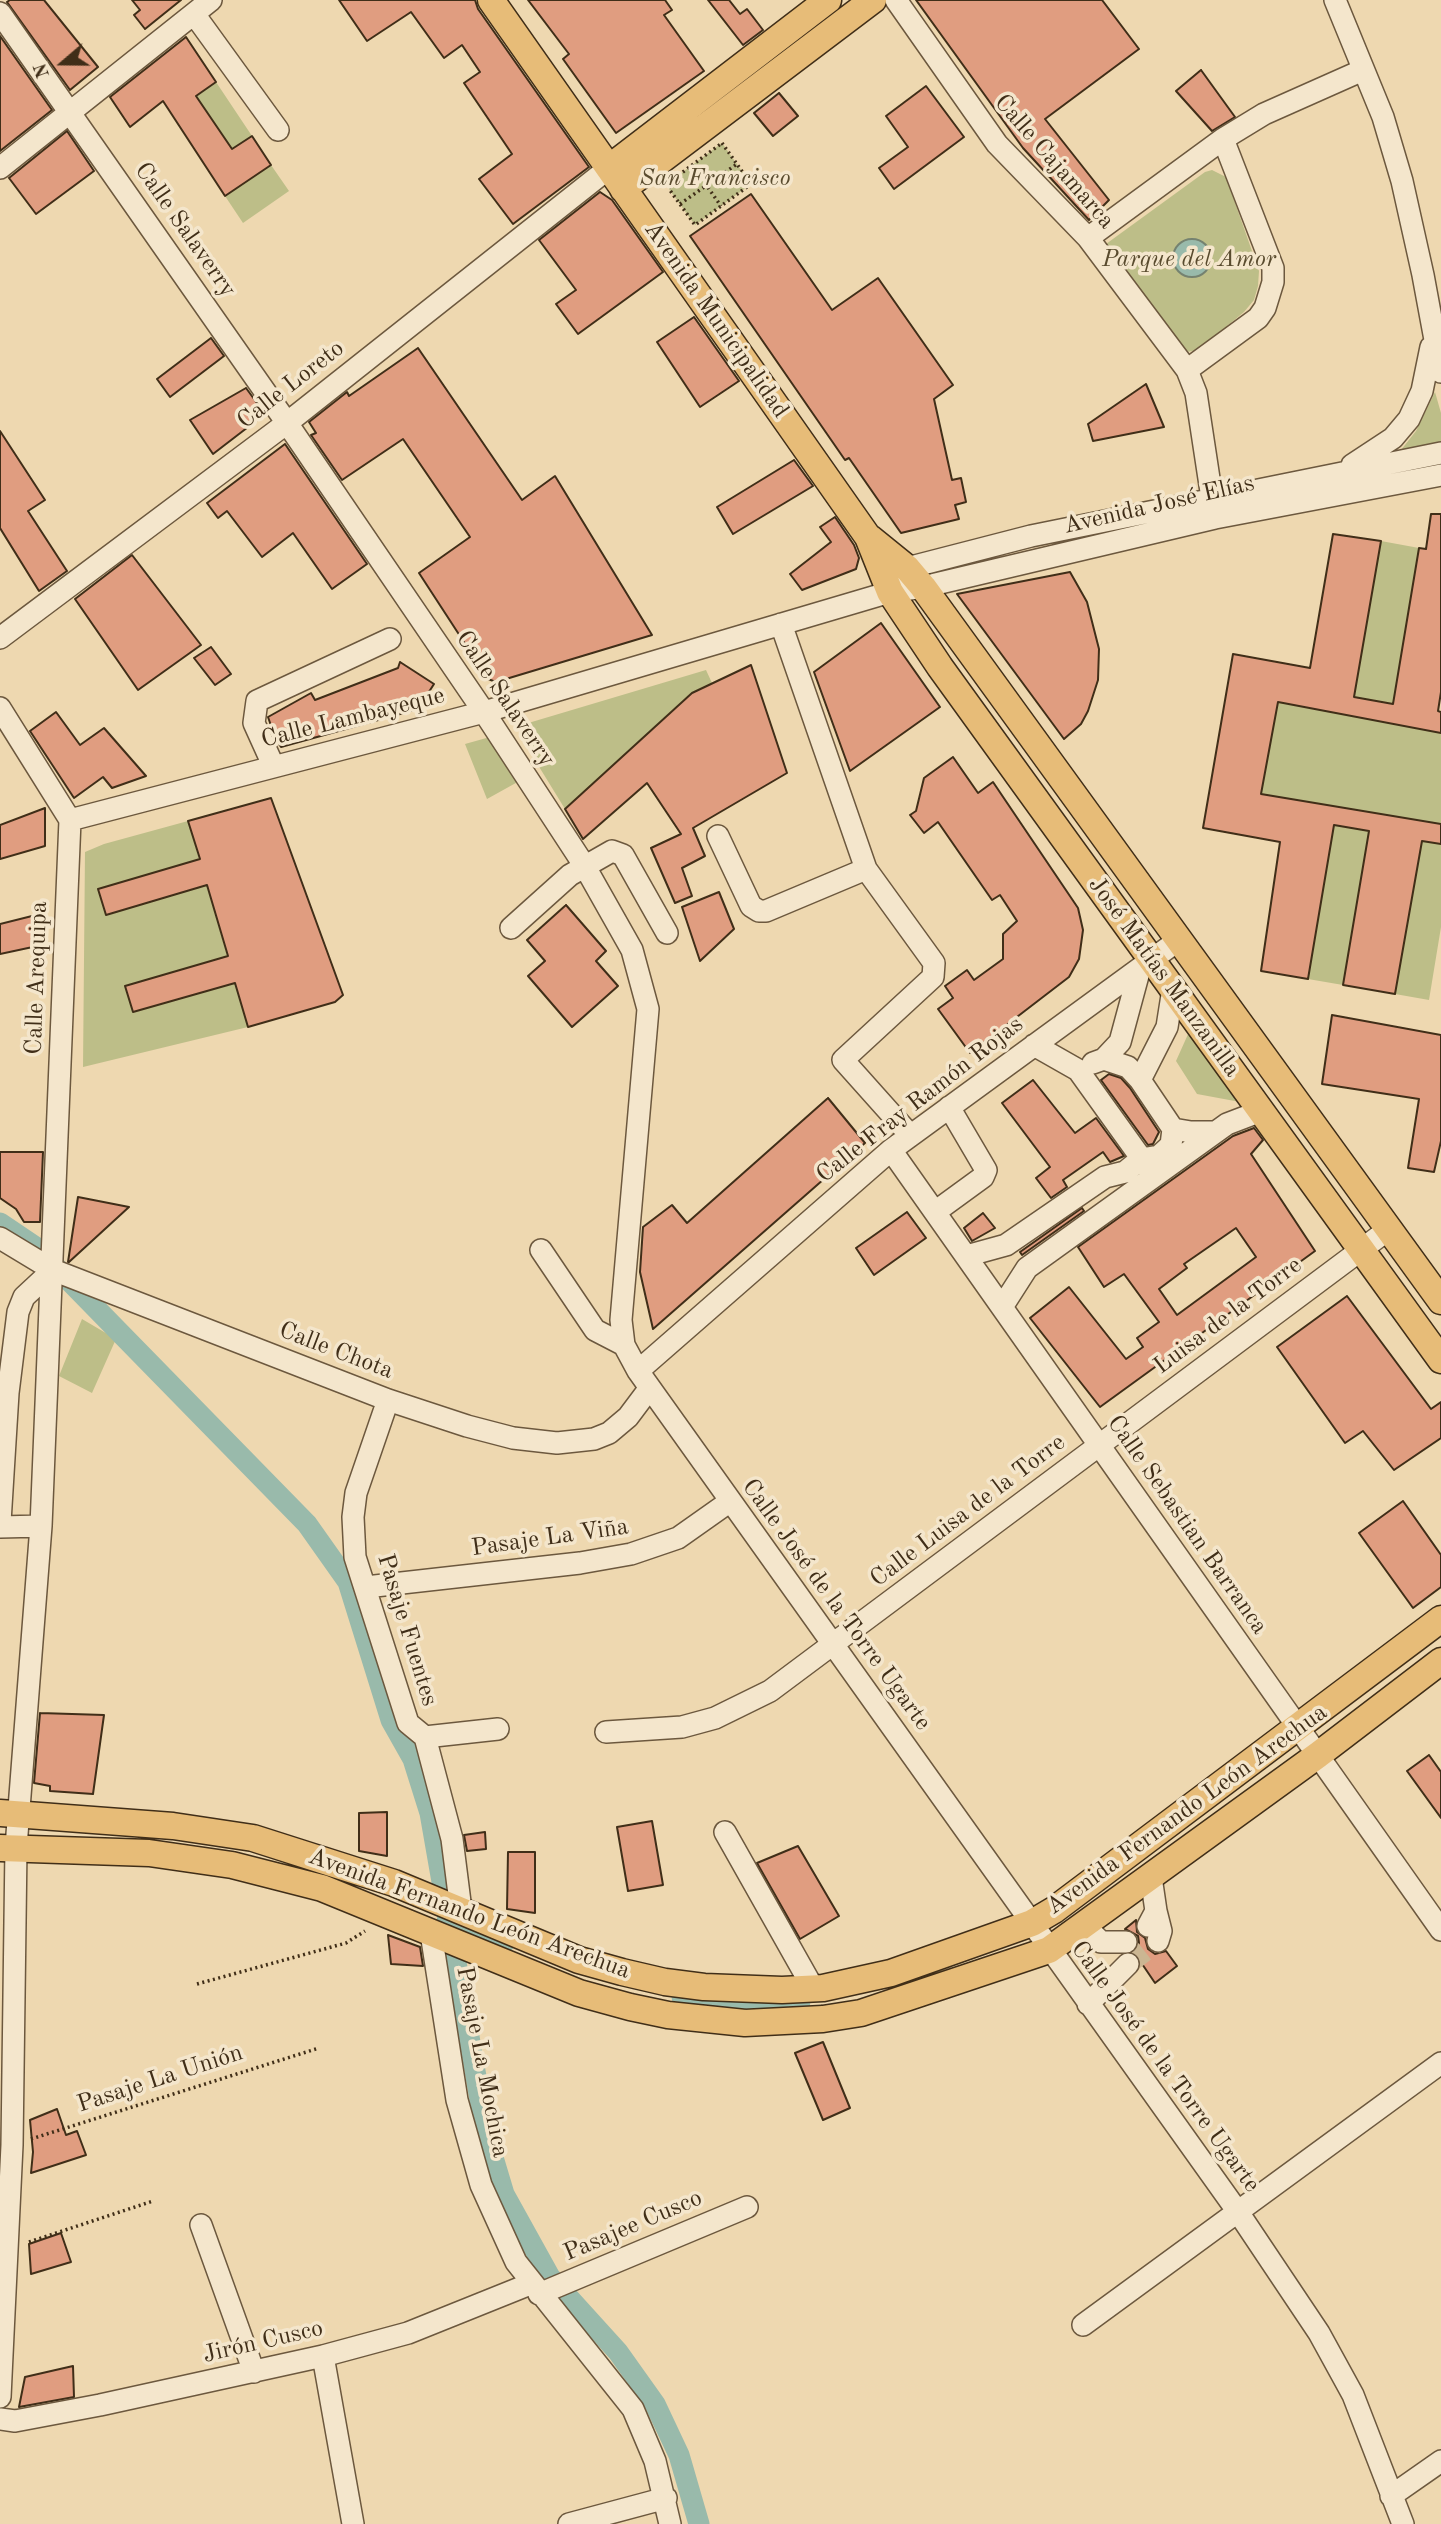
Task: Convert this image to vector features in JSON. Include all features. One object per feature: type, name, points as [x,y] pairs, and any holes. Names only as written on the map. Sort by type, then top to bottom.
[{"type":"main road","name":"Avenida Municipalidad","points":[[491,0],[869,537],[915,578]]},
{"type":"main road","points":[[616,178],[828,0]]},
{"type":"main road","points":[[616,178],[873,0]]},
{"type":"main road","name":"Avenida Municipalidad","points":[[869,537],[890,592]]},
{"type":"main road","name":"José Matías Manzanilla","points":[[915,578],[1441,1301]]},
{"type":"main road","name":"José Matías Manzanilla","points":[[890,592],[1146,964],[1173,989],[1441,1360]]},
{"type":"main road","name":"Avenida Fernando León Arechua","points":[[10,1814],[173,1826],[253,1838],[339,1864],[461,1909],[579,1960],[664,1982],[745,1989],[813,1989],[891,1973],[1032,1923],[1299,1728],[1441,1619]]},
{"type":"main road","name":"Avenida Fernando León Arechua","points":[[8,1847],[149,1853],[232,1865],[284,1876],[390,1914],[579,1993],[668,2015],[745,2023],[823,2019],[861,2013],[1093,1933],[1151,1877],[1441,1661]]},
{"type":"street","points":[[0,168],[211,0]]},
{"type":"street","name":"Calle Cajamarca","points":[[896,0],[1088,238],[1187,370],[1195,393],[1214,508]]},
{"type":"street","points":[[1335,0],[1383,117],[1402,181],[1441,372]]},
{"type":"street","name":"Calle Salaverry","points":[[0,13],[287,423],[484,712],[583,865],[632,950],[648,1009],[621,1320],[625,1345],[649,1389]]},
{"type":"street","points":[[194,14],[278,130]]},
{"type":"street","points":[[1088,238],[1223,139],[1264,114],[1363,70]]},
{"type":"street","points":[[1187,370],[1258,318],[1265,308],[1273,282],[1273,268],[1223,139]]},
{"type":"street","name":"Calle Loreto","points":[[0,638],[616,178]]},
{"type":"street","points":[[1337,473],[1382,446],[1409,419],[1424,382],[1433,338]]},
{"type":"street","name":"Avenida José Elías","points":[[890,592],[915,578],[1214,508],[1337,473],[1441,453]]},
{"type":"street","name":"Avenida José Elías","points":[[1214,508],[1441,475]]},
{"type":"street","name":"Calle Lambayeque","points":[[70,820],[484,712],[890,592]]},
{"type":"street","points":[[781,624],[866,869],[934,963],[935,972],[844,1057],[843,1062],[910,1135]]},
{"type":"street","points":[[273,765],[254,723],[257,701],[390,639]]},
{"type":"street","points":[[0,708],[70,820]]},
{"type":"street","name":"Calle Arequipa","points":[[0,2397],[12,2145],[8,1847],[41,1526],[70,820]]},
{"type":"street","points":[[718,836],[751,906],[759,911],[766,911],[866,869]]},
{"type":"street","points":[[511,928],[583,865],[612,851],[618,851],[667,933]]},
{"type":"street","name":"Calle Fray Ramón Rojas","points":[[638,1371],[891,1150],[1180,939]]},
{"type":"street","points":[[1078,1070],[1104,1059],[1120,1042],[1146,964]]},
{"type":"street","points":[[1139,1080],[1167,1027],[1173,989]]},
{"type":"street","points":[[1034,1045],[1078,1070],[1154,1177]]},
{"type":"street","points":[[966,1256],[1006,1245],[1105,1177],[1125,1172],[1141,1159],[1159,1156],[1171,1145],[1174,1129],[1139,1080],[1128,1067],[1104,1059]]},
{"type":"street","points":[[935,1212],[983,1178],[986,1170],[949,1107]]},
{"type":"street","points":[[1002,1307],[1027,1268],[1216,1132],[1243,1115],[1261,1111],[1265,1116]]},
{"type":"street","points":[[1174,1129],[1216,1132]]},
{"type":"street","name":"Calle Sebastian Barranca","points":[[891,1150],[1441,1930]]},
{"type":"street","name":"Luisa de la Torre","points":[[1099,1445],[1389,1229]]},
{"type":"street","name":"Calle Chota","points":[[0,1238],[52,1270],[388,1400],[478,1429],[557,1443],[593,1439],[609,1433],[628,1417],[649,1389]]},
{"type":"street","points":[[541,1250],[595,1330],[625,1345]]},
{"type":"street","points":[[41,1526],[0,1525],[5,1381],[18,1312],[24,1297],[52,1270]]},
{"type":"street","name":"Calle José de la Torre Ugarte","points":[[649,1389],[1238,2212],[1340,2366],[1403,2524]]},
{"type":"street","name":"Pasaje Fuentes","points":[[388,1400],[356,1493],[353,1517],[355,1557],[408,1723],[425,1737],[452,1839],[461,1909]]},
{"type":"street","name":"Calle Luisa de la Torre","points":[[606,1732],[682,1727],[715,1718],[770,1691],[1099,1445]]},
{"type":"street","name":"Pasaje La Viña","points":[[366,1587],[580,1563],[631,1554],[678,1538],[729,1503]]},
{"type":"street","points":[[425,1737],[499,1729]]},
{"type":"street","points":[[725,1832],[813,1989]]},
{"type":"street","points":[[1151,1877],[1154,1926]]},
{"type":"street","name":"Pasaje La Mochica","points":[[431,1933],[466,2141],[481,2185],[516,2262],[633,2409],[648,2442],[666,2498],[670,2524]]},
{"type":"street","points":[[1093,1933],[1126,1942]]},
{"type":"street","points":[[1088,2004],[1122,1970],[1093,1933]]},
{"type":"street","points":[[1083,2325],[1441,2063]]},
{"type":"street","name":"Pasajee Cusco","points":[[535,2289],[747,2207]]},
{"type":"street","points":[[201,2225],[254,2372]]},
{"type":"street","name":"Jirón Cusco","points":[[0,2419],[25,2419],[323,2356],[431,2325],[535,2289]]},
{"type":"street","points":[[323,2356],[352,2524]]},
{"type":"street","points":[[1391,2496],[1441,2461]]},
{"type":"street","points":[[569,2524],[666,2498]]},
{"type":"path","points":[[722,144],[751,184],[695,225],[669,189],[672,180],[692,165],[722,144]]},
{"type":"path","points":[[680,204],[737,164]]},
{"type":"path","points":[[692,165],[721,206]]},
{"type":"path","points":[[197,1984],[346,1942],[390,1914]]},
{"type":"path","name":"Pasaje La Unión","points":[[12,2145],[165,2094],[319,2048]]},
{"type":"path","points":[[7,2250],[153,2201]]},
{"type":"green space","points":[[216,82],[252,136],[232,149],[196,96]]},
{"type":"green space","name":"San Francisco","points":[[722,143],[751,184],[695,225],[669,189],[672,180]]},
{"type":"green space","points":[[271,165],[289,191],[243,223],[225,196]]},
{"type":"green space","name":"Parque del Amor","points":[[1212,170],[1226,177],[1259,271],[1258,286],[1254,300],[1244,312],[1198,350],[1187,352],[1105,249],[1106,244],[1205,172]]},
{"type":"green space","points":[[1435,392],[1441,413],[1441,445],[1403,452],[1401,450],[1416,431]]},
{"type":"green space","points":[[1381,541],[1419,548],[1393,704],[1354,697]]},
{"type":"green space","points":[[706,670],[712,683],[691,693],[565,809],[522,739],[525,724]]},
{"type":"green space","points":[[1278,702],[1441,733],[1441,824],[1261,794]]},
{"type":"green space","points":[[490,737],[523,779],[487,799],[465,744]]},
{"type":"green space","points":[[188,821],[248,1027],[83,1067],[85,852],[104,844]]},
{"type":"green space","points":[[1334,825],[1369,831],[1343,985],[1308,979]]},
{"type":"green space","points":[[1422,841],[1441,844],[1441,927],[1429,1000],[1395,994]]},
{"type":"green space","points":[[1189,1032],[1240,1102],[1197,1094],[1176,1061]]},
{"type":"green space","points":[[82,1319],[116,1339],[92,1393],[59,1376]]},
{"type":"shaded area","points":[[1192,239],[1205,245],[1211,258],[1205,271],[1192,277],[1179,271],[1173,258],[1179,245]]},
{"type":"building","points":[[44,0],[98,67],[70,90],[7,2]]},
{"type":"building","points":[[132,0],[181,0],[145,29],[134,15],[140,10]]},
{"type":"building","points":[[339,0],[475,0],[478,9],[589,167],[513,224],[479,179],[512,154],[464,83],[480,72],[462,45],[444,58],[411,12],[367,41]]},
{"type":"building","points":[[528,0],[665,0],[672,10],[664,15],[704,71],[616,133],[563,59],[569,54]]},
{"type":"building","points":[[708,0],[729,0],[740,14],[747,9],[763,30],[743,45]]},
{"type":"building","points":[[916,0],[1102,0],[1139,49],[1045,119],[1109,200],[1089,220],[1023,148]]},
{"type":"building","points":[[0,36],[52,110],[0,151]]},
{"type":"building","points":[[186,37],[216,82],[196,96],[232,149],[252,136],[271,165],[225,196],[163,101],[130,127],[110,97]]},
{"type":"building","points":[[1201,70],[1235,117],[1212,131],[1176,91]]},
{"type":"building","points":[[926,86],[964,137],[894,189],[879,168],[908,147],[886,116]]},
{"type":"building","points":[[779,93],[798,116],[773,136],[754,113]]},
{"type":"building","points":[[67,131],[94,171],[36,214],[9,178]]},
{"type":"building","points":[[600,192],[612,200],[663,272],[578,334],[556,304],[576,290],[539,240]]},
{"type":"building","points":[[751,194],[832,310],[878,278],[953,385],[934,399],[952,480],[961,478],[966,502],[955,505],[959,519],[901,533],[849,458],[845,460],[690,236]]},
{"type":"building","points":[[694,317],[739,381],[700,407],[657,342]]},
{"type":"building","points":[[211,338],[224,356],[170,397],[157,379]]},
{"type":"building","points":[[418,348],[522,500],[555,476],[652,635],[496,682],[488,679],[419,573],[470,537],[403,439],[342,480],[311,435],[316,433],[309,422],[347,392],[349,396]]},
{"type":"building","points":[[1146,384],[1164,427],[1093,441],[1088,424]]},
{"type":"building","points":[[246,388],[265,414],[213,454],[190,420]]},
{"type":"building","points":[[0,431],[45,500],[28,511],[67,571],[39,591],[0,528]]},
{"type":"building","points":[[285,444],[367,564],[332,589],[293,533],[262,557],[227,511],[218,518],[207,503]]},
{"type":"building","points":[[794,460],[813,486],[733,534],[717,507]]},
{"type":"building","points":[[1431,514],[1441,514],[1441,692],[1438,711],[1441,712],[1441,733],[1278,702],[1261,794],[1441,824],[1441,844],[1422,841],[1395,994],[1343,985],[1369,831],[1334,825],[1308,979],[1261,971],[1280,842],[1203,828],[1233,654],[1310,668],[1333,534],[1381,541],[1354,697],[1393,704],[1419,548],[1426,549]]},
{"type":"building","points":[[835,517],[854,545],[859,558],[856,569],[802,590],[790,574],[831,542],[820,527]]},
{"type":"building","points":[[132,555],[201,645],[138,690],[75,599]]},
{"type":"building","points":[[1070,572],[1087,602],[1099,649],[1098,680],[1081,724],[1064,739],[957,594]]},
{"type":"building","points":[[881,623],[940,707],[850,771],[814,672]]},
{"type":"building","points":[[211,647],[231,674],[215,685],[194,658]]},
{"type":"building","points":[[400,662],[434,684],[418,709],[281,747],[276,740],[268,717],[311,693],[315,700],[398,668]]},
{"type":"building","points":[[751,665],[787,773],[693,828],[705,856],[682,868],[692,896],[675,903],[651,848],[681,834],[647,783],[583,839],[565,809],[692,693]]},
{"type":"building","points":[[56,712],[80,745],[104,728],[146,776],[112,788],[103,777],[74,798],[30,731]]},
{"type":"building","points":[[953,757],[978,793],[993,782],[1078,908],[1083,930],[1079,959],[1069,977],[970,1053],[938,1009],[953,998],[945,986],[967,970],[974,980],[1003,959],[1003,934],[1017,921],[1000,895],[992,900],[938,822],[924,833],[910,815],[916,811],[924,778]]},
{"type":"building","points":[[271,798],[343,995],[335,1002],[248,1027],[235,983],[133,1012],[125,986],[228,956],[207,885],[106,915],[98,889],[200,859],[188,821]]},
{"type":"building","points":[[45,808],[45,846],[0,859],[0,825]]},
{"type":"building","points":[[719,892],[734,929],[700,961],[682,907]]},
{"type":"building","points":[[566,905],[606,951],[596,961],[618,986],[572,1027],[528,976],[545,961],[527,940]]},
{"type":"building","points":[[44,913],[42,945],[0,954],[0,924]]},
{"type":"building","points":[[1332,1015],[1441,1035],[1441,1141],[1434,1172],[1408,1168],[1419,1099],[1322,1084]]},
{"type":"building","points":[[1109,1074],[1121,1078],[1130,1088],[1159,1132],[1153,1144],[1148,1145],[1101,1080]]},
{"type":"building","points":[[1033,1080],[1075,1133],[1096,1118],[1124,1156],[1110,1162],[1103,1152],[1063,1180],[1067,1187],[1051,1198],[1036,1178],[1050,1167],[1002,1103]]},
{"type":"building","points":[[828,1098],[865,1143],[653,1329],[640,1272],[643,1227],[672,1205],[687,1223]]},
{"type":"building","points":[[1254,1128],[1263,1140],[1251,1154],[1315,1251],[1100,1407],[1030,1318],[1069,1287],[1126,1359],[1143,1347],[1137,1338],[1159,1322],[1124,1274],[1104,1287],[1078,1247],[1233,1136]],"holes":[[[1236,1228],[1256,1257],[1177,1315],[1159,1289],[1187,1268],[1184,1264]]]},
{"type":"building","points":[[0,1152],[43,1152],[40,1222],[24,1222],[16,1209],[0,1198]]},
{"type":"building","points":[[78,1197],[129,1207],[68,1262]]},
{"type":"building","points":[[1082,1208],[1084,1211],[1022,1255],[1020,1252]]},
{"type":"building","points":[[907,1212],[926,1238],[874,1275],[856,1248]]},
{"type":"building","points":[[983,1213],[995,1228],[972,1241],[964,1228]]},
{"type":"building","points":[[1347,1296],[1431,1409],[1441,1402],[1441,1438],[1394,1470],[1363,1431],[1345,1443],[1277,1347]]},
{"type":"building","points":[[1403,1501],[1441,1555],[1441,1587],[1413,1608],[1359,1533]]},
{"type":"building","points":[[40,1713],[104,1715],[93,1794],[50,1791],[50,1786],[34,1783]]},
{"type":"building","points":[[1429,1755],[1441,1772],[1441,1818],[1407,1771]]},
{"type":"building","points":[[387,1812],[387,1856],[359,1851],[359,1813]]},
{"type":"building","points":[[652,1821],[663,1885],[628,1891],[617,1827]]},
{"type":"building","points":[[485,1832],[486,1849],[467,1851],[464,1835]]},
{"type":"building","points":[[798,1846],[839,1916],[800,1939],[757,1863]]},
{"type":"building","points":[[508,1852],[535,1852],[535,1913],[507,1909]]},
{"type":"building","points":[[1136,1920],[1137,1932],[1145,1938],[1148,1949],[1155,1954],[1166,1951],[1177,1966],[1155,1983],[1134,1952],[1139,1943],[1138,1936],[1125,1929]]},
{"type":"building","points":[[388,1935],[420,1947],[423,1966],[391,1964]]},
{"type":"building","points":[[823,2042],[850,2108],[823,2120],[795,2053]]},
{"type":"building","points":[[57,2109],[66,2135],[77,2131],[86,2155],[31,2173],[33,2152],[30,2120]]},
{"type":"building","points":[[61,2233],[71,2262],[31,2274],[29,2244]]},
{"type":"building","points":[[73,2366],[74,2397],[19,2407],[25,2377]]},
{"type":"waterway","points":[[0,1223],[37,1248],[307,1524],[348,1582],[391,1720],[413,1759],[430,1813],[486,2134],[504,2194],[550,2277],[618,2352],[655,2404],[679,2455],[699,2524]]},
{"type":"waterway","points":[[447,1921],[505,1942]]},
{"type":"waterway","points":[[682,1997],[724,2002],[800,2002]]},
{"type":"tunnel","points":[[1128,1964],[1158,1941]]}]
